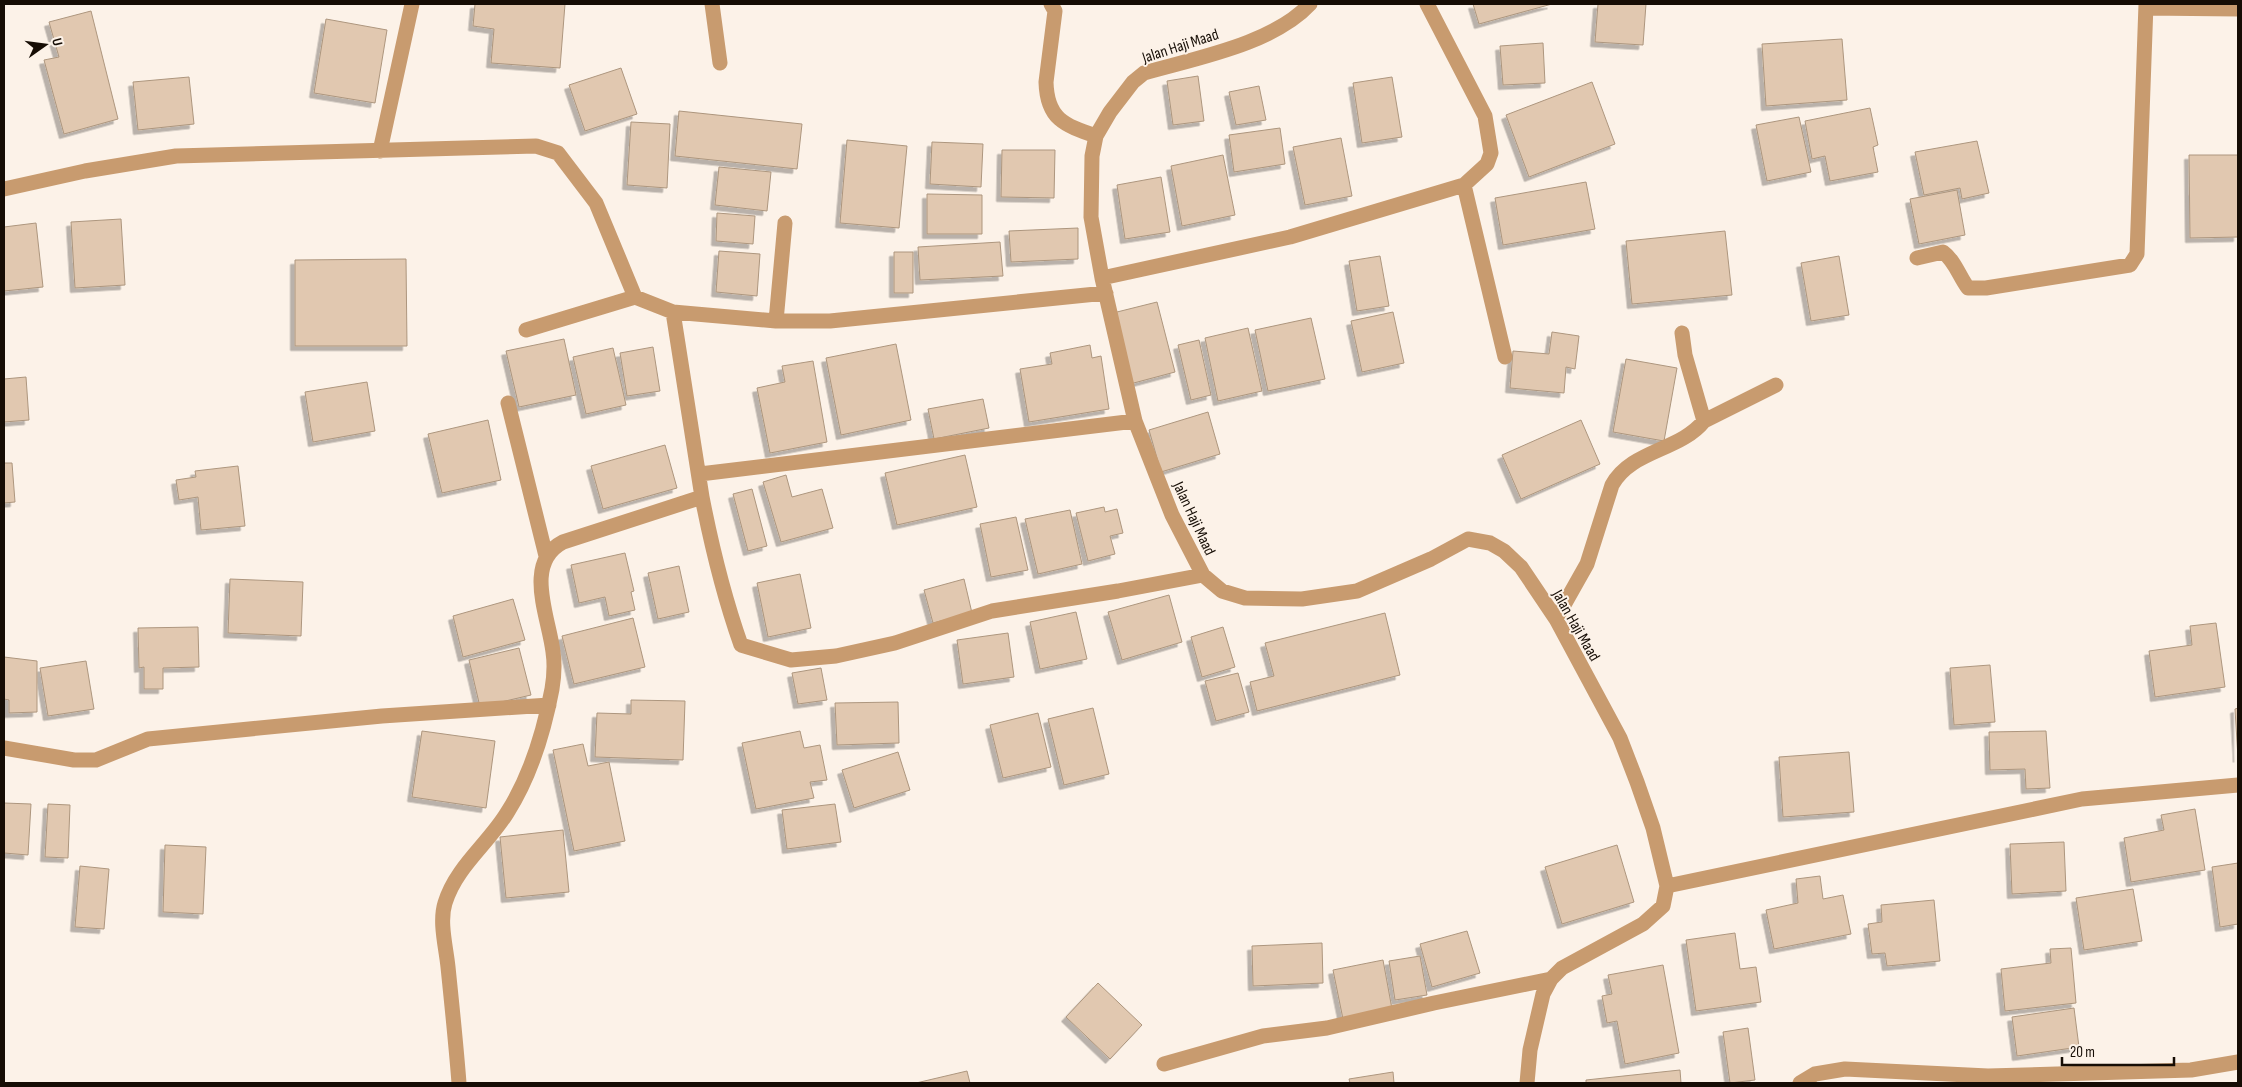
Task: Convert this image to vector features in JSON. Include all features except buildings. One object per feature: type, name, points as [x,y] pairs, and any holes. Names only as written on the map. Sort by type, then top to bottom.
[{"type":"street","points":[[380,151],[412,4]]},
{"type":"street","points":[[712,4],[720,63]]},
{"type":"street","points":[[1051,4],[1055,11],[1046,82],[1046,93],[1050,107],[1056,117],[1065,124],[1096,136]]},
{"type":"street","name":"Jalan Haji Maad","points":[[1310,4],[1286,24],[1262,38],[1144,73],[1133,82],[1110,112],[1096,136],[1092,156],[1091,217],[1102,278],[1135,421],[1172,515],[1203,576],[1222,591],[1245,598],[1302,599],[1357,591],[1431,559],[1460,542],[1474,539],[1490,543],[1504,551],[1521,567],[1556,619],[1620,738],[1653,828],[1667,886]]},
{"type":"street","points":[[1102,278],[1290,236],[1464,185],[1487,164],[1491,153],[1486,116],[1427,4]]},
{"type":"street","points":[[1917,258],[1943,252],[1952,259],[1960,277],[1968,288],[1986,288],[2130,265],[2136,254],[2146,6],[2238,9]]},
{"type":"street","points":[[4,189],[85,171],[176,156],[536,146],[558,153],[596,203],[635,297]]},
{"type":"street","points":[[1464,185],[1505,357]]},
{"type":"street","points":[[776,321],[785,223]]},
{"type":"street","points":[[526,330],[635,297],[673,312],[776,321],[830,321],[1106,293]]},
{"type":"street","points":[[673,312],[710,538],[727,604],[741,645],[791,660],[836,656],[895,642],[992,611],[1118,592],[1203,576]]},
{"type":"street","points":[[1682,333],[1685,355],[1704,421]]},
{"type":"street","points":[[1556,619],[1587,564],[1612,485],[1618,473],[1630,464],[1685,439],[1704,421],[1776,385]]},
{"type":"street","points":[[508,403],[546,556]]},
{"type":"street","points":[[700,474],[1135,421]]},
{"type":"street","points":[[459,1083],[445,942],[444,905],[449,892],[470,860],[508,812],[530,767],[548,705],[555,670],[541,588],[542,569],[546,556],[552,548],[563,542],[702,497]]},
{"type":"street","points":[[4,748],[74,760],[96,760],[148,739],[382,716],[548,705]]},
{"type":"street","points":[[1527,1083],[1530,1050],[1543,994],[1551,979],[1562,968],[1643,924],[1663,906],[1667,886],[2082,799],[2238,785]]},
{"type":"street","points":[[1164,1064],[1263,1036],[1327,1028],[1434,1003],[1551,979]]},
{"type":"street","points":[[1800,1083],[1815,1074],[1845,1069],[1988,1076],[2191,1070],[2238,1062]]}]
